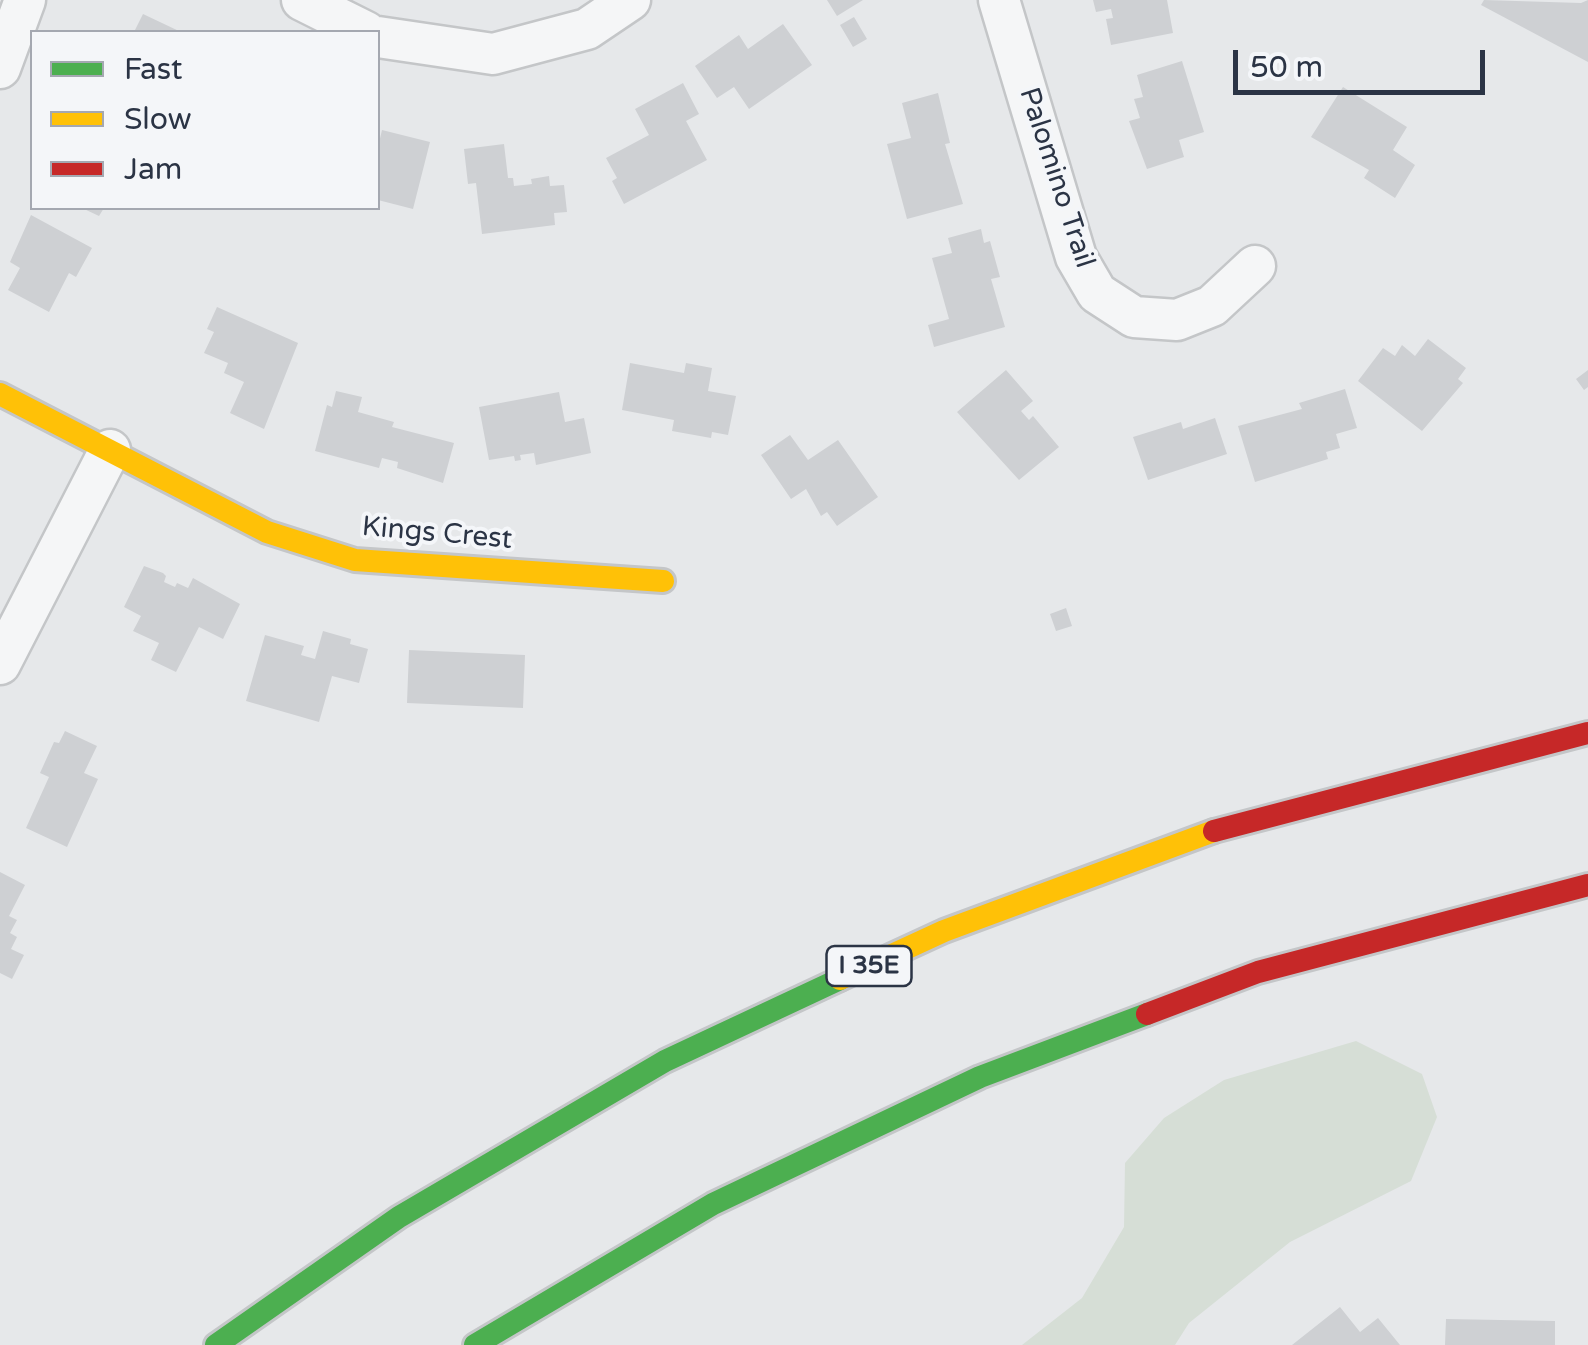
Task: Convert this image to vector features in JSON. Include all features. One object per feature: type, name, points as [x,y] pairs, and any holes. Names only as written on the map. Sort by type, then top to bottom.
[{"type":"main road","name":"Kings Crest","points":[[0,394],[268,532],[356,560],[663,581]]},
{"type":"main road","name":"I 35E","points":[[216,1345],[399,1216],[666,1061],[944,931],[1234,824],[1588,733]]},
{"type":"main road","points":[[475,1345],[714,1204],[980,1077],[1258,972],[1588,885]]},
{"type":"street","points":[[0,68],[25,0]]},
{"type":"street","points":[[302,0],[362,30]]},
{"type":"street","points":[[380,37],[493,54],[586,29],[630,0]]},
{"type":"street","name":"Palomino Trail","points":[[999,0],[1076,257],[1097,293],[1134,317],[1177,320],[1212,306],[1256,266]]},
{"type":"street","points":[[0,664],[110,450]]},
{"type":"shaded area","points":[[1356,1041],[1422,1074],[1437,1117],[1411,1181],[1290,1242],[1189,1323],[1175,1345],[1022,1345],[1082,1298],[1124,1227],[1125,1163],[1164,1118],[1224,1080]]},
{"type":"building","points":[[827,0],[863,0],[837,16]]},
{"type":"building","points":[[1093,0],[1167,0],[1173,33],[1111,45],[1106,19],[1113,18],[1111,9],[1096,12]]},
{"type":"building","points":[[1484,0],[1588,0],[1588,62],[1481,5]]},
{"type":"building","points":[[143,14],[177,30],[135,30]]},
{"type":"building","points":[[854,17],[867,39],[853,47],[840,25]]},
{"type":"building","points":[[783,24],[812,65],[749,109],[734,87],[717,98],[695,66],[739,35],[748,49]]},
{"type":"building","points":[[1182,61],[1204,132],[1179,140],[1184,157],[1147,169],[1129,121],[1140,118],[1134,99],[1143,97],[1137,75]]},
{"type":"building","points":[[683,83],[699,114],[686,121],[707,160],[624,204],[606,158],[649,135],[635,109]]},
{"type":"building","points":[[1343,87],[1407,127],[1393,150],[1415,165],[1395,198],[1364,178],[1369,170],[1311,137]]},
{"type":"building","points":[[938,93],[950,143],[945,144],[963,204],[907,219],[887,144],[911,138],[902,103]]},
{"type":"building","points":[[382,130],[430,142],[413,209],[380,201]]},
{"type":"building","points":[[504,144],[508,178],[513,178],[514,186],[532,184],[531,179],[549,176],[550,186],[564,185],[567,212],[554,213],[555,225],[482,234],[476,183],[468,184],[464,149]]},
{"type":"building","points":[[31,215],[92,248],[76,277],[69,273],[49,312],[8,290],[20,268],[10,262]]},
{"type":"building","points":[[981,229],[984,243],[990,241],[1000,277],[991,279],[1005,327],[934,347],[928,325],[949,319],[932,258],[952,253],[948,238]]},
{"type":"building","points":[[217,307],[298,343],[264,429],[230,413],[244,382],[224,373],[228,363],[204,353],[214,332],[207,329]]},
{"type":"building","points":[[1428,339],[1466,368],[1458,379],[1463,383],[1422,431],[1358,381],[1383,348],[1395,356],[1402,345],[1415,356]]},
{"type":"building","points":[[630,363],[684,373],[686,363],[712,368],[708,391],[736,396],[728,435],[712,432],[711,438],[672,431],[674,420],[622,410]]},
{"type":"building","points":[[1006,370],[1033,401],[1021,411],[1029,420],[1033,416],[1059,447],[1019,480],[957,412]]},
{"type":"building","points":[[1588,370],[1588,387],[1584,390],[1576,379]]},
{"type":"building","points":[[1345,389],[1357,428],[1336,434],[1340,448],[1326,452],[1328,459],[1255,482],[1238,426],[1302,409],[1299,403]]},
{"type":"building","points":[[336,391],[362,397],[358,412],[394,422],[392,427],[454,443],[443,483],[397,468],[398,462],[382,458],[379,468],[315,451],[327,405],[332,407]]},
{"type":"building","points":[[559,392],[565,422],[584,418],[591,453],[536,465],[534,453],[520,455],[521,460],[515,461],[514,456],[489,460],[479,407]]},
{"type":"building","points":[[1215,418],[1227,454],[1148,480],[1133,437],[1181,422],[1183,429]]},
{"type":"building","points":[[790,435],[808,460],[838,440],[878,497],[837,526],[827,512],[821,516],[806,489],[791,499],[761,455]]},
{"type":"building","points":[[144,566],[163,573],[164,582],[175,587],[177,583],[188,588],[193,578],[240,604],[223,639],[199,627],[176,672],[151,660],[159,643],[133,631],[141,616],[124,607]]},
{"type":"building","points":[[1066,608],[1072,626],[1056,631],[1050,614]]},
{"type":"building","points":[[323,631],[368,649],[359,683],[332,676],[319,722],[246,701],[265,635],[304,646],[301,655],[315,659]]},
{"type":"building","points":[[409,650],[525,655],[523,708],[407,703]]},
{"type":"building","points":[[65,731],[97,746],[84,773],[98,779],[67,847],[26,828],[49,777],[40,773],[54,742],[59,743]]},
{"type":"building","points":[[0,872],[25,885],[9,916],[17,920],[10,933],[17,937],[11,949],[24,955],[12,979],[0,973]]},
{"type":"building","points":[[1340,1307],[1360,1332],[1378,1318],[1400,1345],[1292,1345]]},
{"type":"building","points":[[1446,1319],[1555,1321],[1555,1345],[1445,1345]]},
{"type":"traffic: fast","points":[[216,1345],[399,1217],[665,1061],[840,979]]},
{"type":"traffic: fast","points":[[475,1345],[713,1204],[980,1077],[1147,1014]]},
{"type":"traffic: slow","points":[[0,394],[267,532],[355,560],[663,581]]},
{"type":"traffic: slow","points":[[840,979],[944,931],[1214,831]]},
{"type":"traffic: jam","points":[[1214,831],[1588,733]]},
{"type":"traffic: jam","points":[[1147,1014],[1258,972],[1588,885]]}]
